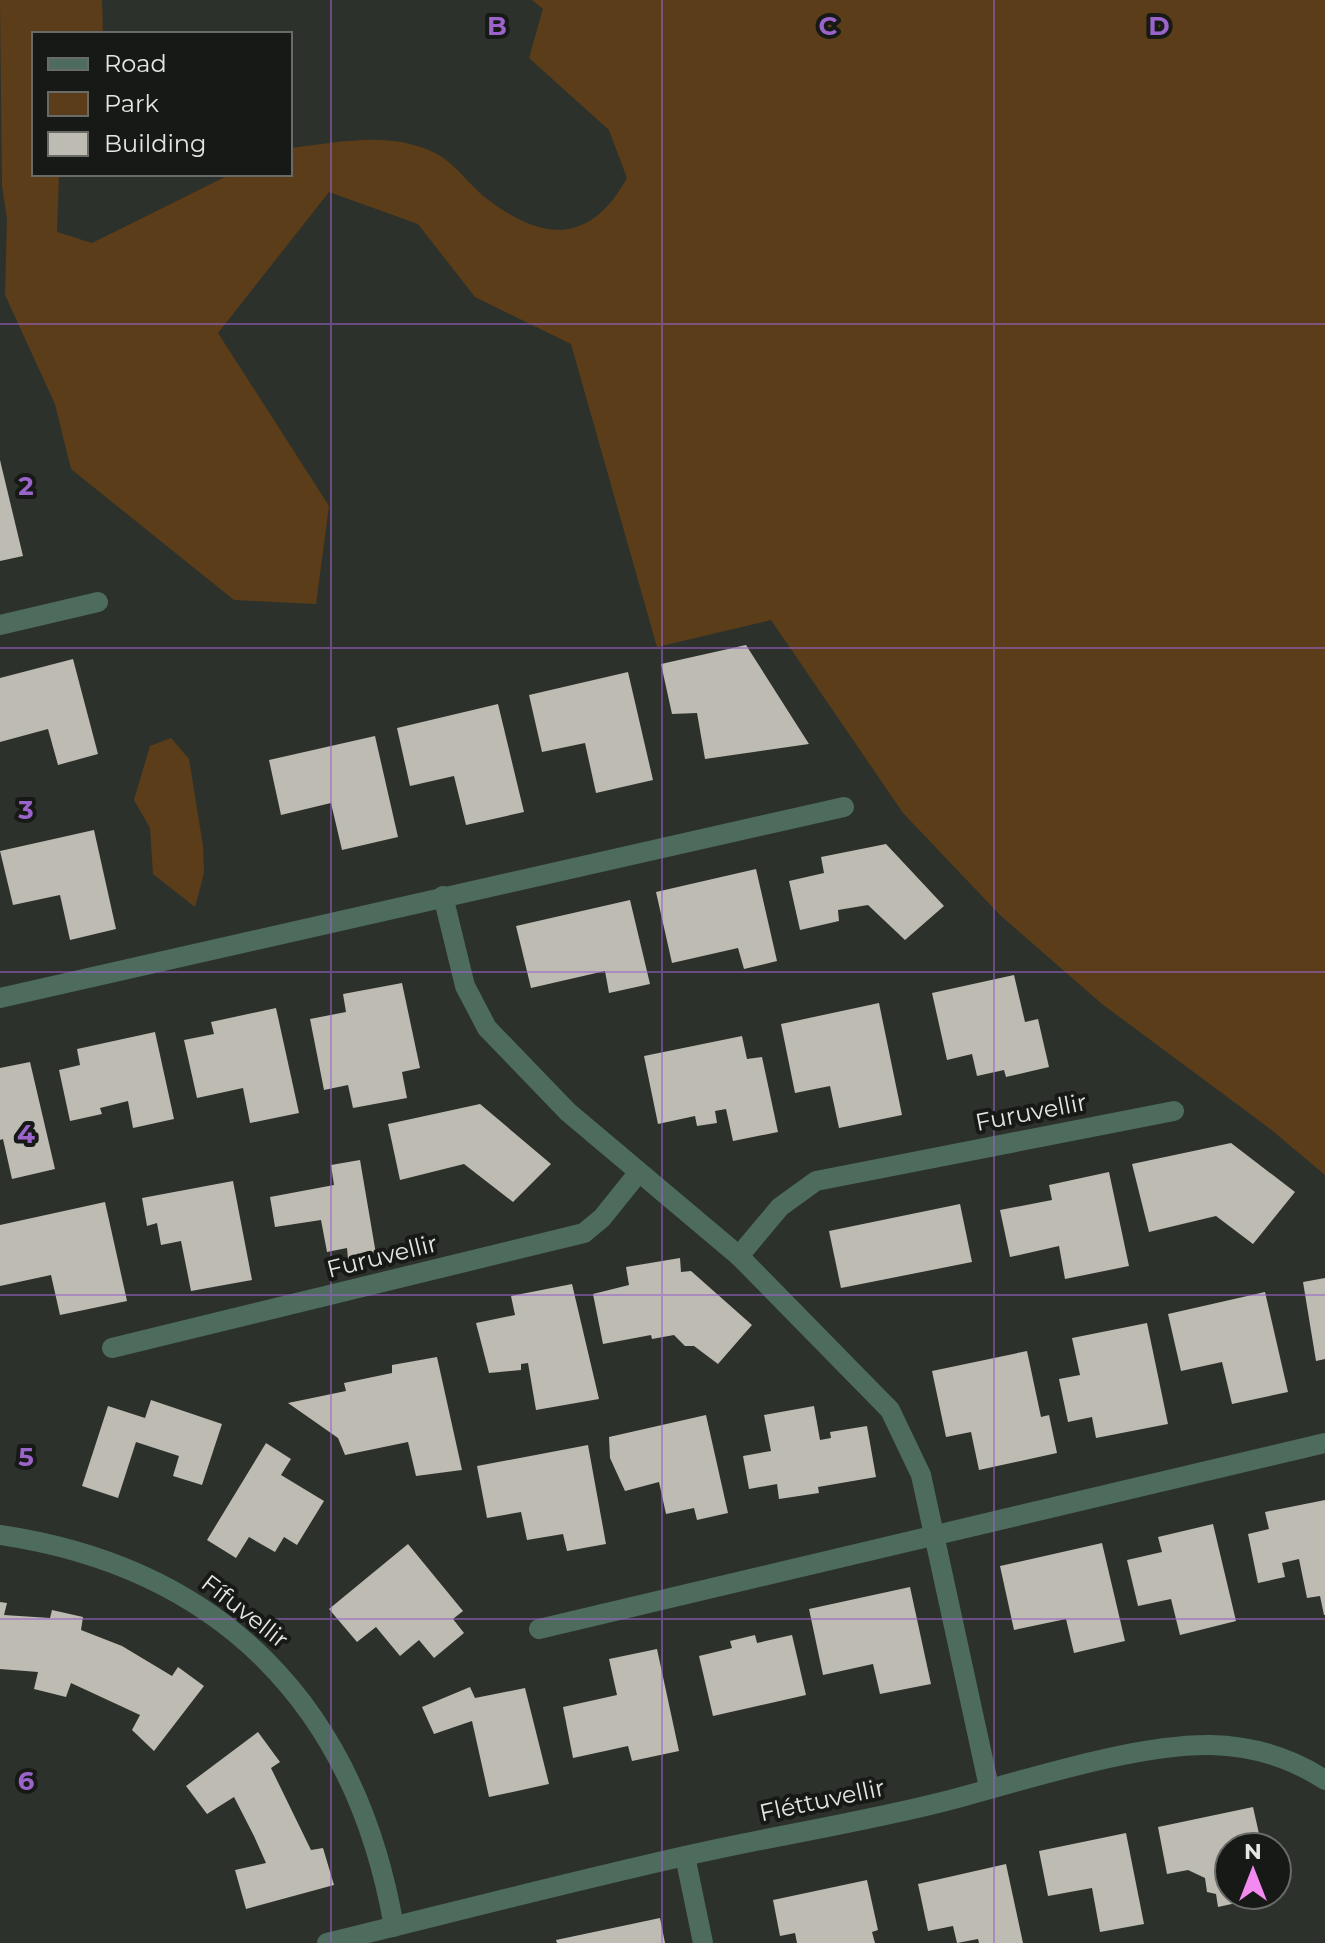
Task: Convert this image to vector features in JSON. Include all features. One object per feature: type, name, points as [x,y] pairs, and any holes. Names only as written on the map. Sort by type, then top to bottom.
[{"type":"street","points":[[0,625],[98,602]]},
{"type":"street","points":[[0,998],[844,807]]},
{"type":"street","points":[[443,896],[465,986],[487,1028],[568,1112],[739,1256],[890,1410],[921,1475],[989,1787]]},
{"type":"street","name":"Furuvellir","points":[[739,1256],[780,1207],[816,1181],[1174,1111]]},
{"type":"street","name":"Furuvellir","points":[[112,1348],[584,1233],[602,1218],[639,1172]]},
{"type":"street","points":[[539,1629],[1325,1443]]},
{"type":"street","name":"Fífuvellir","points":[[0,1535],[40,1541],[106,1559],[169,1586],[278,1669],[338,1754],[365,1812],[385,1876],[394,1927]]},
{"type":"street","name":"Fléttuvellir","points":[[327,1943],[685,1856],[946,1800],[989,1787],[1141,1753],[1209,1745],[1257,1749],[1300,1764],[1325,1780]]},
{"type":"street","points":[[685,1856],[703,1943]]},
{"type":"green space","points":[[0,0],[102,0],[103,32],[32,32],[32,176],[59,176],[57,232],[92,243],[227,176],[292,176],[292,148],[363,140],[399,142],[435,153],[449,162],[486,198],[526,223],[545,229],[564,230],[581,225],[597,216],[613,200],[627,178],[609,130],[529,58],[543,9],[532,0],[1325,0],[1325,1175],[1269,1128],[1102,1004],[1000,915],[903,813],[771,620],[657,647],[571,344],[475,297],[418,224],[329,192],[218,333],[329,506],[316,604],[234,600],[71,469],[55,404],[5,295],[7,219],[2,185]]},
{"type":"green space","points":[[171,738],[189,759],[203,846],[204,873],[195,907],[153,874],[150,828],[134,800],[150,746]]},
{"type":"building","points":[[0,460],[23,556],[0,561]]},
{"type":"building","points":[[746,645],[809,744],[705,759],[697,713],[672,714],[661,664]]},
{"type":"building","points":[[73,659],[98,754],[58,765],[48,729],[0,742],[0,678]]},
{"type":"building","points":[[628,672],[653,780],[596,793],[585,743],[542,752],[529,695]]},
{"type":"building","points":[[498,704],[524,812],[466,825],[454,776],[410,786],[397,728]]},
{"type":"building","points":[[375,736],[398,837],[342,850],[331,803],[281,815],[269,760]]},
{"type":"building","points":[[94,830],[116,929],[70,940],[60,895],[13,905],[0,851]]},
{"type":"building","points":[[886,844],[944,906],[905,940],[868,905],[838,910],[839,921],[800,930],[789,881],[824,873],[821,857]]},
{"type":"building","points":[[756,869],[777,961],[744,969],[738,948],[672,963],[656,892]]},
{"type":"building","points":[[630,900],[650,984],[609,993],[605,971],[531,988],[516,926]]},
{"type":"building","points":[[1014,975],[1025,1022],[1038,1019],[1049,1067],[1006,1077],[1004,1070],[977,1076],[972,1054],[947,1060],[932,993]]},
{"type":"building","points":[[402,983],[420,1068],[402,1072],[407,1098],[353,1108],[348,1085],[324,1090],[310,1019],[346,1012],[343,994]]},
{"type":"building","points":[[879,1003],[902,1115],[839,1128],[830,1086],[795,1093],[781,1024]]},
{"type":"building","points":[[276,1008],[299,1113],[250,1123],[243,1088],[197,1098],[184,1040],[214,1034],[211,1022]]},
{"type":"building","points":[[155,1032],[174,1119],[133,1128],[128,1101],[100,1108],[102,1114],[70,1121],[59,1070],[80,1065],[77,1049]]},
{"type":"building","points":[[742,1036],[747,1059],[762,1057],[778,1132],[733,1141],[726,1109],[715,1111],[717,1123],[697,1126],[695,1116],[658,1124],[644,1056]]},
{"type":"building","points":[[30,1062],[55,1169],[12,1179],[3,1139],[0,1140],[0,1068]]},
{"type":"building","points":[[480,1104],[551,1164],[513,1202],[464,1164],[400,1180],[388,1124]]},
{"type":"building","points":[[1231,1143],[1295,1192],[1253,1244],[1216,1216],[1149,1232],[1132,1164]]},
{"type":"building","points":[[360,1160],[376,1254],[348,1259],[347,1248],[327,1252],[321,1220],[275,1227],[270,1197],[334,1185],[331,1165]]},
{"type":"building","points":[[1109,1172],[1129,1266],[1065,1279],[1059,1246],[1010,1257],[1000,1210],[1052,1200],[1049,1185]]},
{"type":"building","points":[[233,1181],[252,1280],[191,1291],[181,1241],[161,1245],[157,1223],[147,1226],[142,1198]]},
{"type":"building","points":[[105,1202],[127,1301],[60,1315],[51,1275],[0,1286],[0,1225]]},
{"type":"building","points":[[960,1204],[972,1262],[841,1288],[829,1231]]},
{"type":"building","points":[[680,1258],[681,1272],[691,1271],[752,1325],[718,1364],[694,1346],[685,1346],[674,1335],[652,1339],[651,1335],[603,1344],[593,1294],[629,1285],[626,1267]]},
{"type":"building","points":[[1325,1278],[1325,1359],[1316,1361],[1303,1282]]},
{"type":"building","points":[[572,1284],[599,1399],[536,1410],[528,1363],[521,1364],[521,1370],[489,1373],[476,1323],[515,1315],[511,1296]]},
{"type":"building","points":[[1265,1292],[1288,1392],[1232,1404],[1222,1362],[1181,1371],[1168,1314]]},
{"type":"building","points":[[1147,1323],[1168,1424],[1096,1438],[1092,1417],[1068,1422],[1059,1379],[1080,1375],[1072,1338]]},
{"type":"building","points":[[1027,1351],[1041,1417],[1049,1415],[1057,1453],[979,1470],[971,1432],[946,1437],[932,1371]]},
{"type":"building","points":[[437,1357],[462,1470],[416,1476],[408,1442],[345,1455],[338,1438],[288,1403],[346,1391],[344,1383],[392,1373],[392,1365]]},
{"type":"building","points":[[151,1400],[222,1424],[202,1485],[173,1476],[179,1456],[136,1442],[118,1498],[82,1486],[108,1406],[145,1418]]},
{"type":"building","points":[[814,1406],[820,1440],[831,1438],[830,1432],[867,1426],[876,1477],[818,1487],[819,1493],[779,1499],[777,1484],[749,1489],[743,1456],[771,1451],[764,1415]]},
{"type":"building","points":[[706,1415],[728,1513],[697,1520],[694,1508],[666,1514],[659,1482],[625,1491],[610,1458],[609,1437]]},
{"type":"building","points":[[266,1443],[291,1459],[281,1475],[324,1501],[297,1545],[284,1537],[275,1552],[249,1537],[236,1558],[207,1540]]},
{"type":"building","points":[[588,1445],[606,1544],[567,1551],[563,1534],[527,1540],[521,1512],[487,1518],[477,1466]]},
{"type":"building","points":[[1325,1500],[1324,1615],[1320,1596],[1307,1598],[1299,1559],[1282,1563],[1285,1577],[1258,1583],[1248,1534],[1269,1529],[1265,1512]]},
{"type":"building","points":[[1213,1524],[1236,1621],[1180,1635],[1171,1599],[1138,1606],[1127,1560],[1162,1552],[1158,1537]]},
{"type":"building","points":[[1102,1543],[1125,1641],[1074,1653],[1066,1619],[1014,1630],[1000,1566]]},
{"type":"building","points":[[408,1544],[463,1611],[453,1619],[464,1633],[434,1658],[419,1640],[400,1656],[376,1627],[357,1642],[329,1609]]},
{"type":"building","points":[[910,1587],[931,1684],[880,1694],[873,1664],[823,1675],[809,1609]]},
{"type":"building","points":[[0,1602],[7,1603],[4,1615],[50,1618],[52,1610],[83,1617],[81,1630],[122,1646],[172,1676],[178,1667],[204,1686],[154,1751],[132,1730],[140,1715],[71,1683],[66,1697],[34,1689],[38,1672],[0,1669]]},
{"type":"building","points":[[755,1635],[757,1643],[792,1635],[806,1695],[713,1716],[699,1656],[732,1648],[730,1641]]},
{"type":"building","points":[[657,1649],[679,1751],[632,1761],[628,1746],[573,1758],[563,1707],[617,1695],[609,1659]]},
{"type":"building","points":[[470,1687],[475,1698],[525,1688],[549,1784],[489,1797],[472,1721],[434,1734],[422,1707]]},
{"type":"building","points":[[258,1732],[280,1762],[271,1768],[311,1850],[323,1848],[334,1885],[246,1909],[235,1870],[266,1863],[254,1836],[234,1797],[207,1814],[186,1786]]},
{"type":"building","points":[[1253,1807],[1258,1831],[1213,1831],[1213,1893],[1207,1892],[1205,1878],[1188,1870],[1167,1874],[1158,1827]]},
{"type":"building","points":[[1126,1833],[1144,1924],[1100,1932],[1092,1888],[1048,1896],[1039,1851]]},
{"type":"building","points":[[1006,1864],[1023,1943],[979,1943],[978,1939],[957,1943],[953,1926],[928,1931],[918,1884]]},
{"type":"building","points":[[867,1880],[878,1930],[872,1932],[875,1943],[797,1943],[795,1933],[780,1936],[773,1900]]},
{"type":"building","points":[[660,1918],[665,1943],[557,1943],[556,1940]]}]
